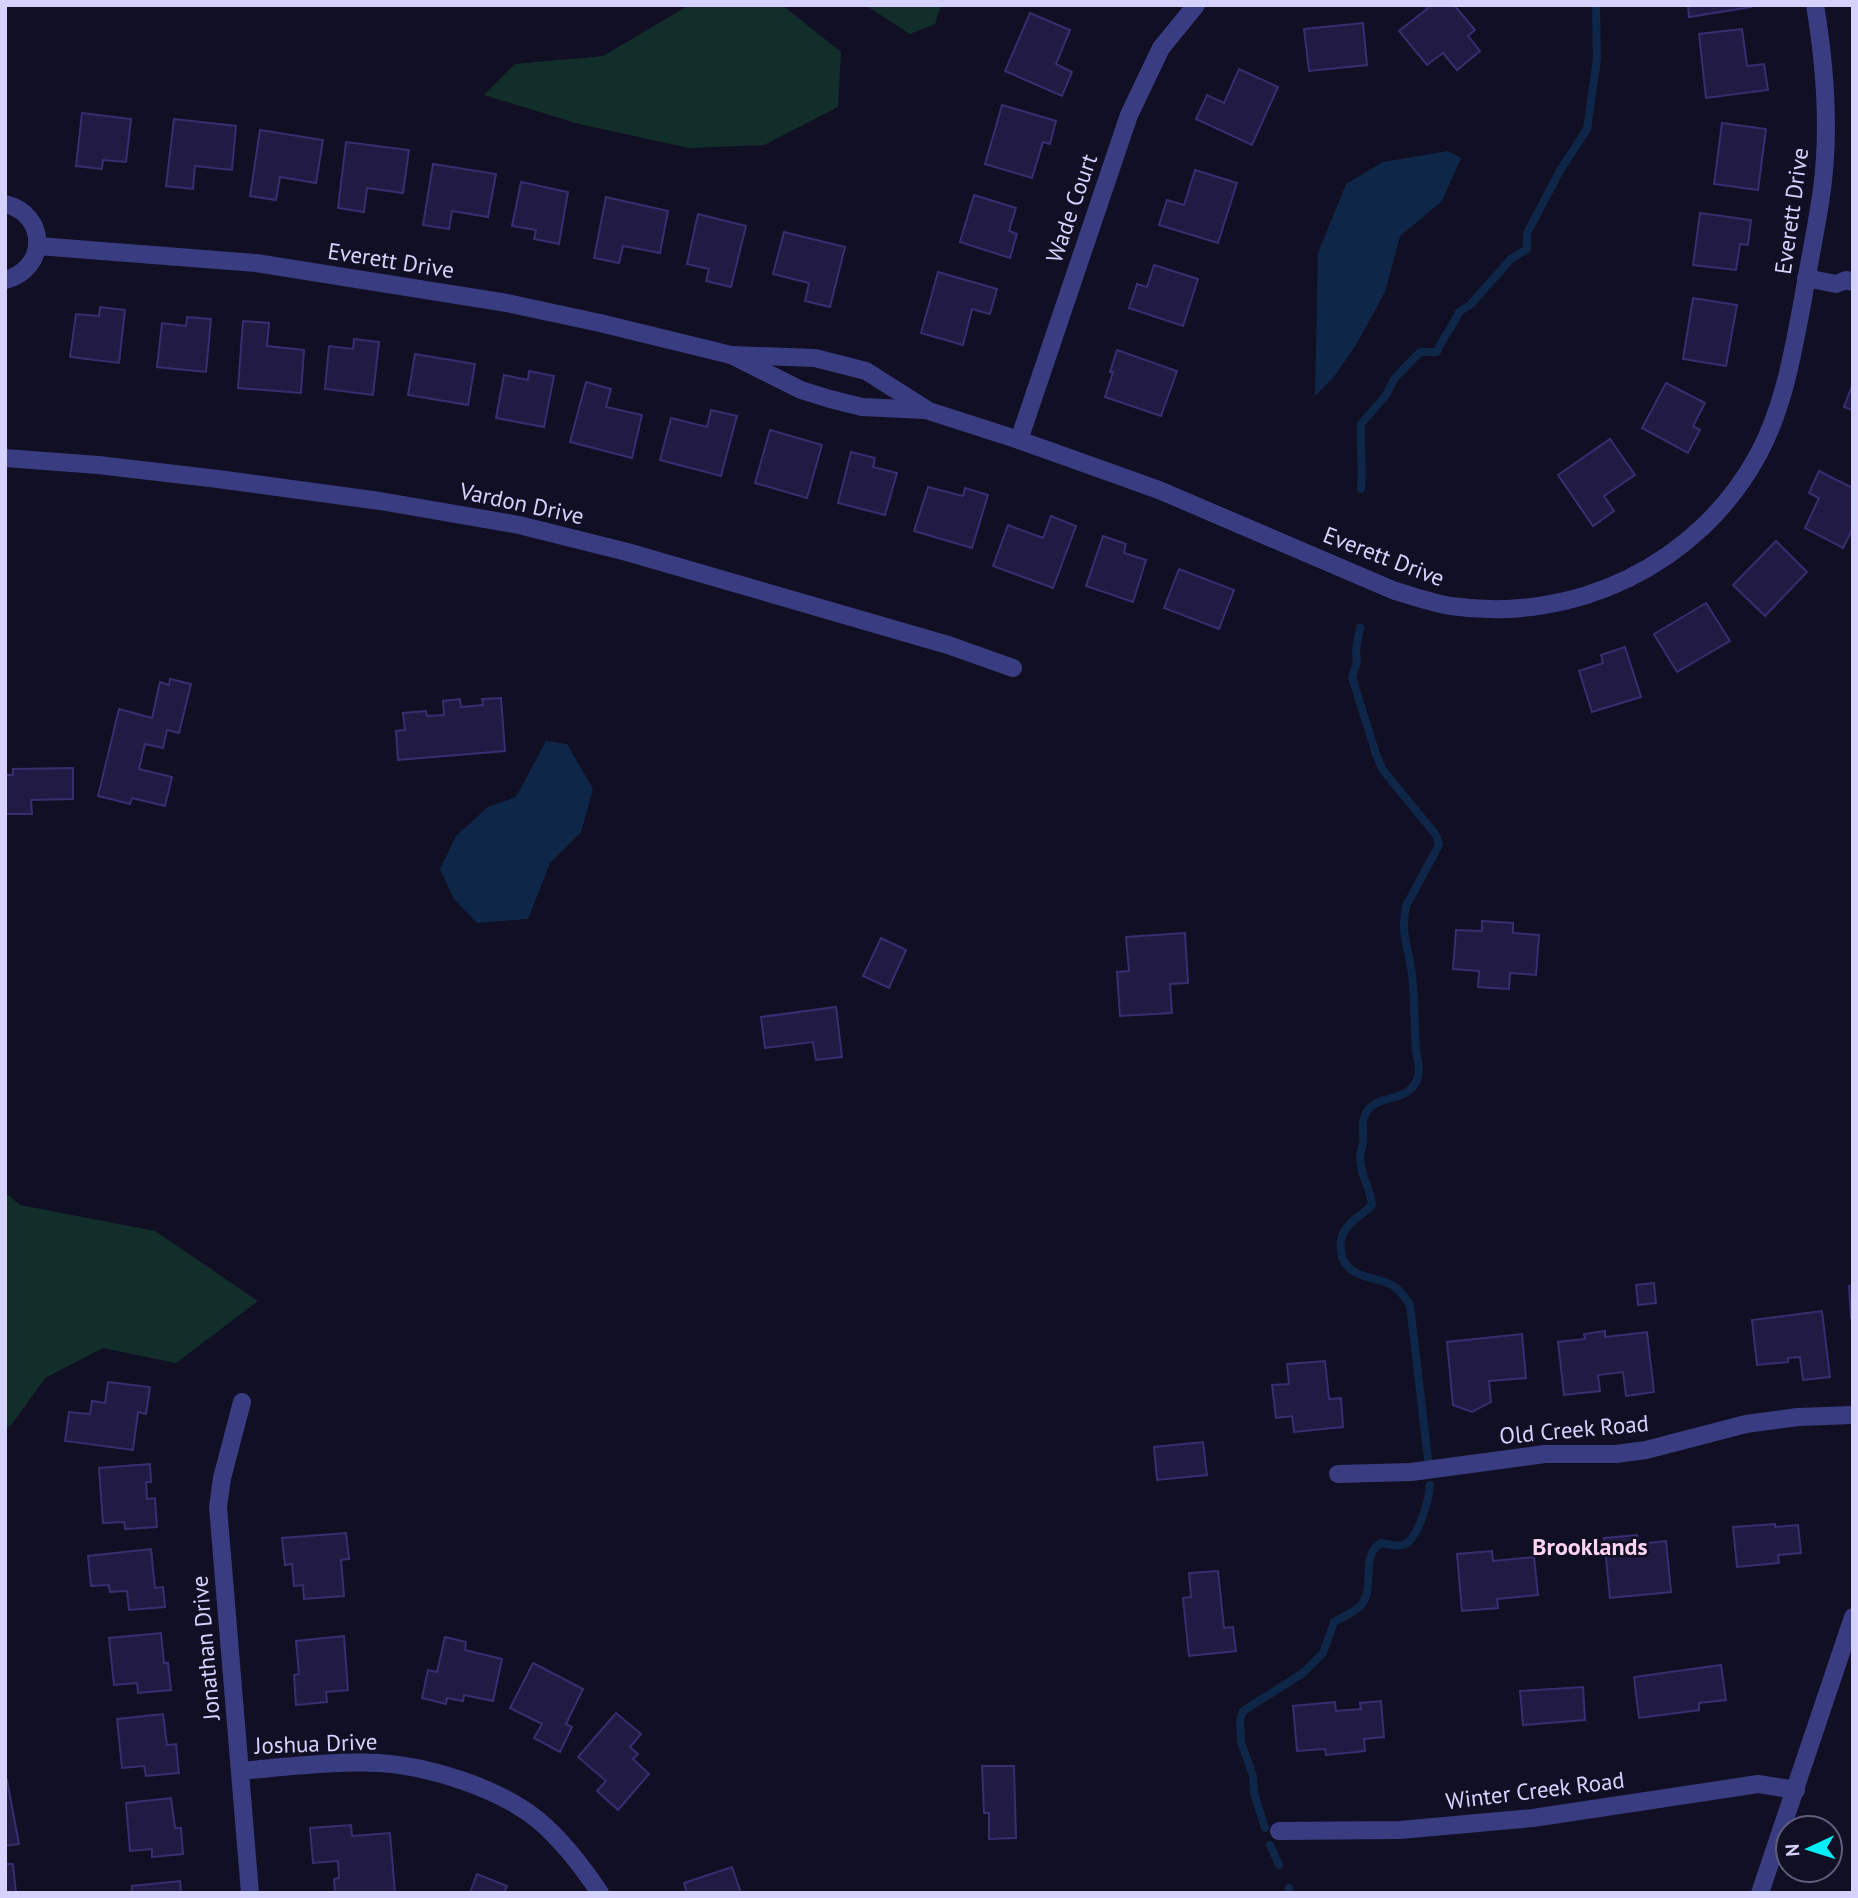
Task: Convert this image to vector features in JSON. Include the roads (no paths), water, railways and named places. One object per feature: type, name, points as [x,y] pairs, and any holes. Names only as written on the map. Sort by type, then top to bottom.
[{"type":"street","name":"Wade Court","points":[[1019,440],[1129,115],[1161,48],[1196,5]]},
{"type":"street","name":"Everett Drive","points":[[731,355],[801,390],[830,399],[862,407],[929,411],[1019,440],[1159,490],[1395,591],[1421,599],[1450,606],[1492,610],[1568,602],[1597,593],[1633,577],[1667,557],[1699,532],[1718,512],[1758,455],[1785,387],[1822,190],[1825,155],[1824,90],[1818,7]]},
{"type":"street","points":[[5,204],[22,211],[32,222],[38,246],[34,260],[26,269],[15,278],[5,280]]},
{"type":"street","name":"Everett Drive","points":[[38,246],[256,263],[428,289],[600,323],[731,355],[815,358],[866,371],[929,411]]},
{"type":"street","points":[[1806,278],[1836,284],[1846,280],[1853,282]]},
{"type":"street","name":"Vardon Drive","points":[[5,458],[98,465],[231,481],[380,501],[519,525],[627,552],[948,645],[1013,668]]},
{"type":"street","name":"Jonathan Drive","points":[[242,1402],[222,1478],[218,1507],[250,1893]]},
{"type":"street","name":"Old Creek Road","points":[[1338,1474],[1411,1472],[1545,1454],[1616,1454],[1646,1450],[1746,1424],[1798,1417],[1853,1415]]},
{"type":"street","points":[[1760,1893],[1853,1617]]},
{"type":"street","name":"Joshua Drive","points":[[240,1771],[381,1763],[421,1769],[459,1780],[515,1804],[538,1820],[565,1845],[600,1893]]},
{"type":"street","name":"Winter Creek Road","points":[[1279,1831],[1400,1830],[1520,1819],[1758,1784],[1796,1790]]},
{"type":"water","points":[[1448,151],[1461,158],[1442,201],[1400,236],[1385,292],[1356,345],[1333,378],[1315,396],[1318,253],[1346,184],[1383,162]]},
{"type":"water","points":[[546,741],[567,744],[593,789],[581,832],[550,863],[528,919],[477,923],[454,899],[440,869],[456,836],[488,807],[516,797]]},
{"type":"waterway","points":[[1361,489],[1361,424],[1386,395],[1394,379],[1420,352],[1437,352],[1459,312],[1470,305],[1511,259],[1527,249],[1527,233],[1561,169],[1587,129],[1597,59],[1596,5]]},
{"type":"waterway","points":[[1360,628],[1356,649],[1357,662],[1352,677],[1376,754],[1382,769],[1436,835],[1439,845],[1406,906],[1404,916],[1404,933],[1413,984],[1419,1074],[1413,1086],[1406,1092],[1381,1101],[1367,1111],[1363,1121],[1360,1158],[1372,1205],[1346,1229],[1341,1251],[1343,1260],[1353,1271],[1392,1285],[1410,1305],[1428,1459]]},
{"type":"waterway","points":[[1265,1828],[1254,1793],[1253,1776],[1241,1742],[1240,1720],[1243,1711],[1303,1673],[1323,1653],[1334,1622],[1356,1609],[1366,1597],[1369,1563],[1375,1548],[1381,1543],[1403,1545],[1413,1536],[1425,1509],[1430,1485]]},
{"type":"waterway","points":[[1270,1845],[1279,1865]]},
{"type":"waterway","points":[[1289,1888],[1289,1893]]},
{"type":"district","name":"Brooklands","points":[[1590,1546]]}]
